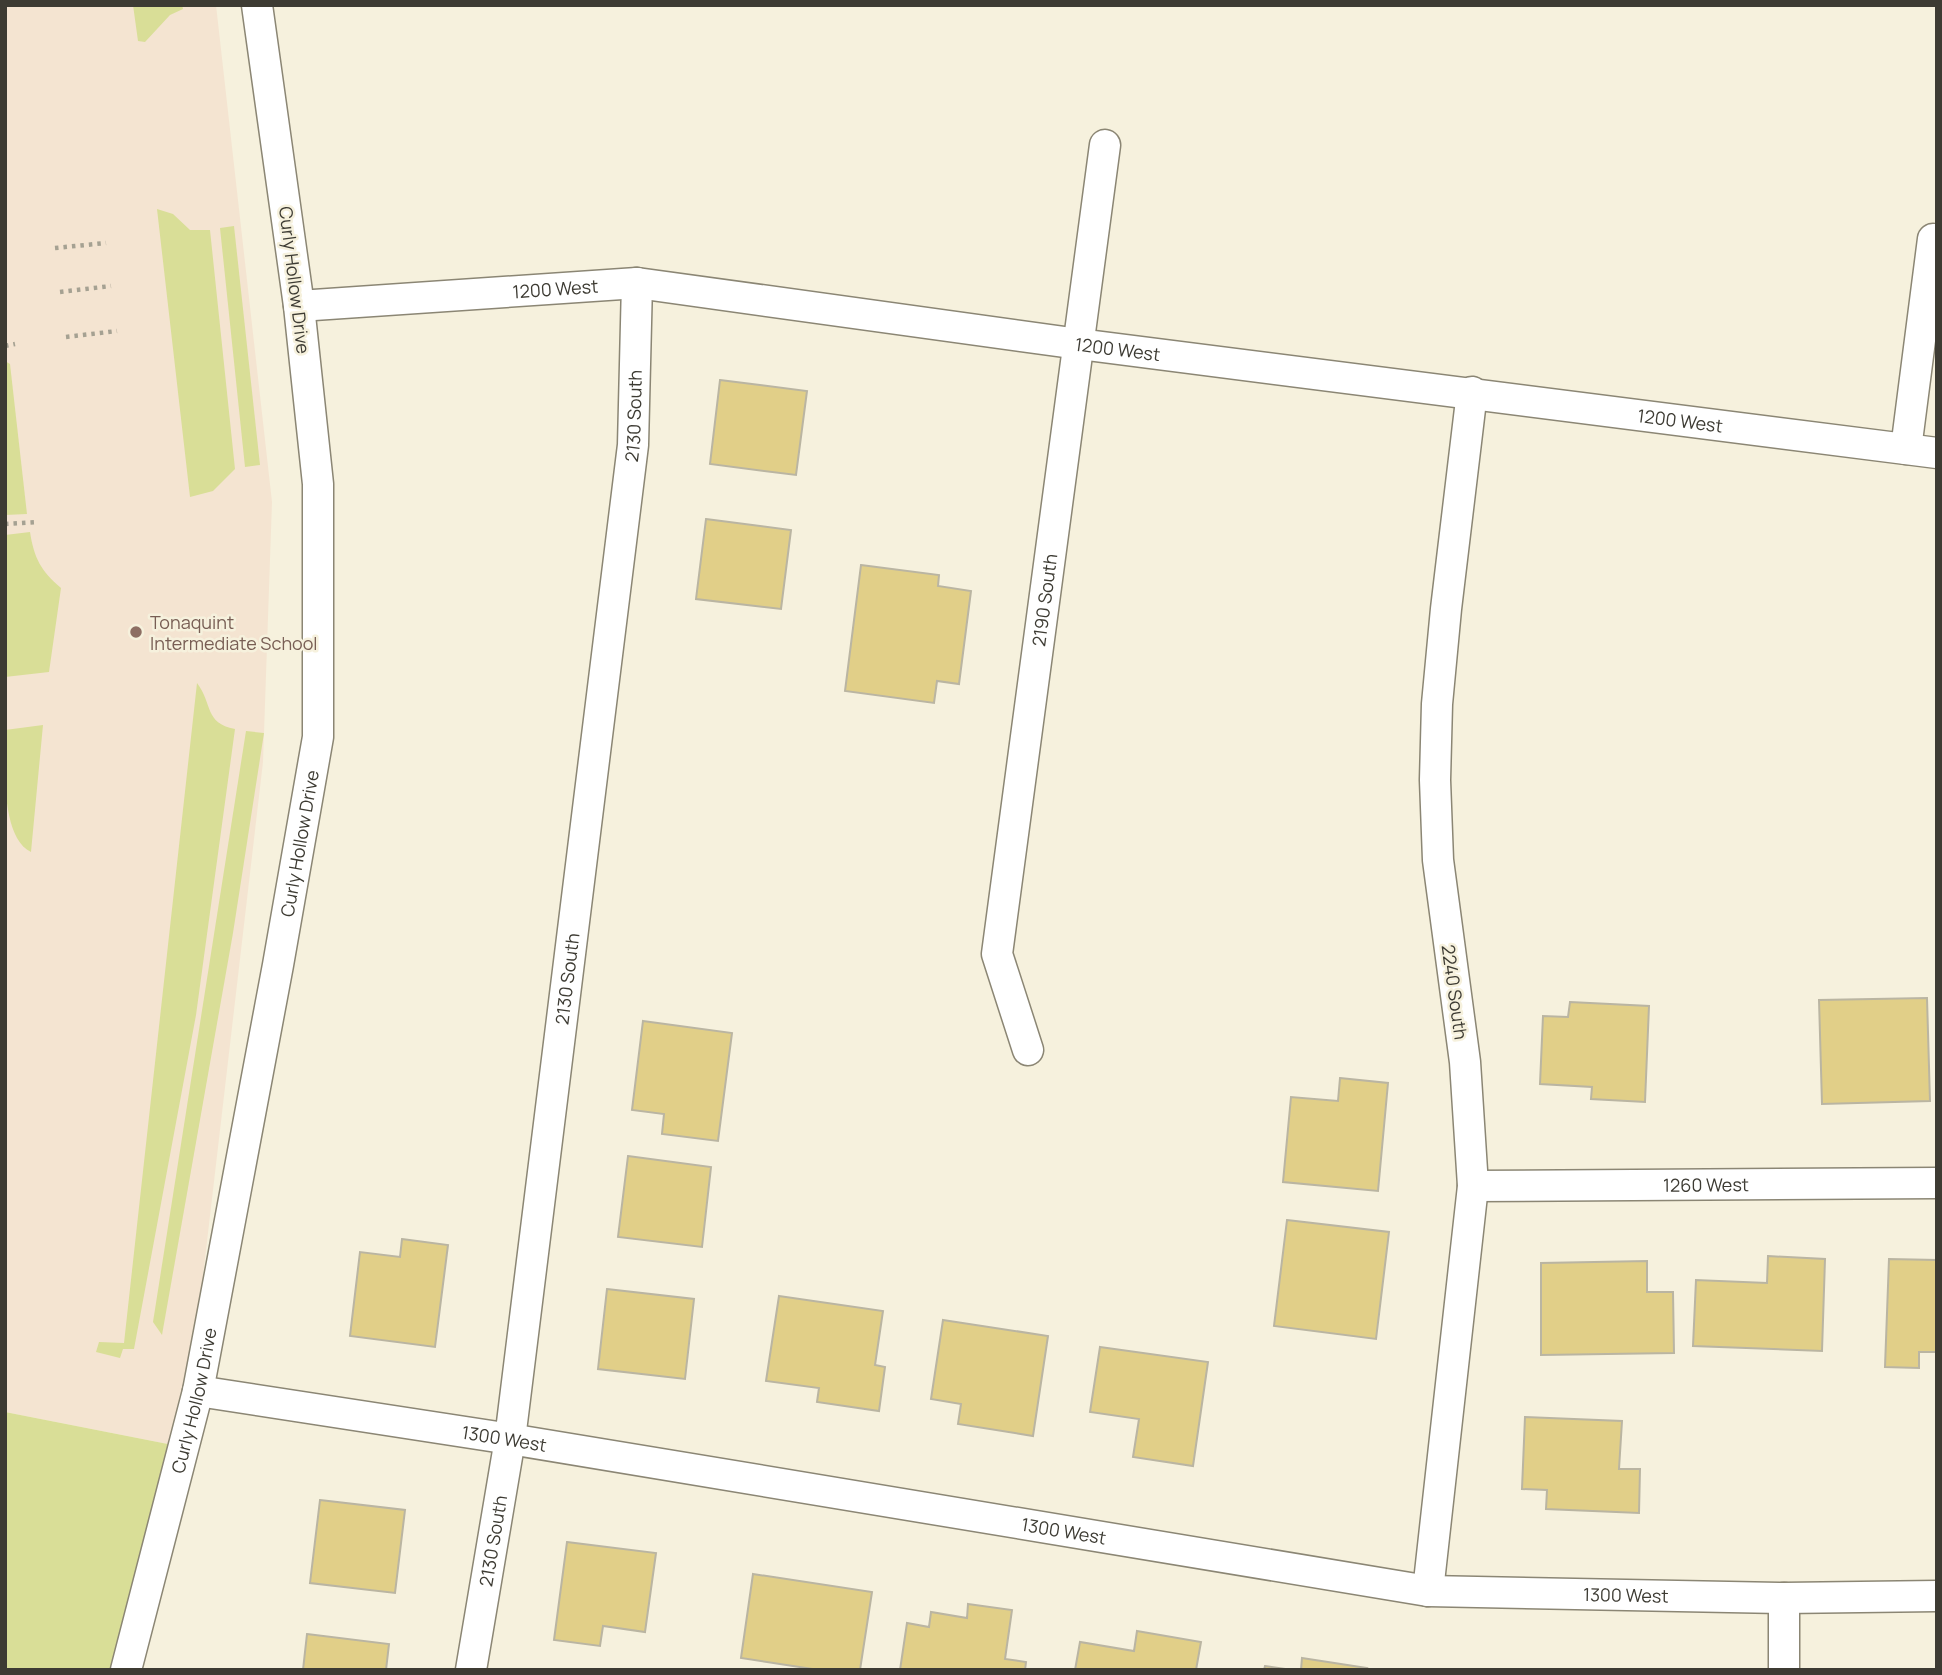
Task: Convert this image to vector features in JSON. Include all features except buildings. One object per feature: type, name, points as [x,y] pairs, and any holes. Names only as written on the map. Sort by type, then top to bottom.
[{"type":"street","name":"Curly Hollow Drive","points":[[126,1670],[198,1391],[318,737],[318,484],[299,306],[257,5]]},
{"type":"street","name":"2190 South","points":[[1028,1050],[997,954],[1105,145]]},
{"type":"street","points":[[1906,449],[1933,239]]},
{"type":"street","name":"1200 West","points":[[299,306],[637,284],[1079,344],[1937,453]]},
{"type":"street","name":"2130 South","points":[[471,1670],[510,1439],[633,445],[637,284]]},
{"type":"street","name":"2240 South","points":[[1428,1591],[1473,1186],[1465,1062],[1438,860],[1435,780],[1437,704],[1444,623],[1472,392]]},
{"type":"street","name":"1260 West","points":[[1473,1186],[1937,1182]]},
{"type":"street","name":"1300 West","points":[[198,1391],[510,1439],[1428,1591],[1784,1598],[1937,1596]]},
{"type":"street","points":[[1784,1598],[1784,1670]]},
{"type":"path","points":[[55,248],[106,243]]},
{"type":"path","points":[[60,292],[111,286]]},
{"type":"path","points":[[66,337],[117,331]]},
{"type":"path","points":[[5,346],[15,344]]},
{"type":"path","points":[[5,524],[37,522]]},
{"type":"shaded area","name":"Tonaquint Intermediate School","points":[[5,5],[216,5],[272,502],[263,762],[183,1447],[5,1412]]},
{"type":"green space","points":[[133,5],[182,5],[183,9],[170,15],[145,42],[138,41]]},
{"type":"green space","points":[[157,209],[173,214],[190,230],[210,230],[235,469],[213,491],[190,497]]},
{"type":"green space","points":[[234,226],[260,465],[245,467],[220,228]]},
{"type":"green space","points":[[5,361],[10,364],[27,514],[5,515]]},
{"type":"green space","points":[[30,532],[40,563],[48,576],[61,588],[49,672],[5,677],[5,535]]},
{"type":"green space","points":[[197,683],[210,712],[218,722],[235,729],[196,1015],[134,1349],[123,1349],[120,1358],[96,1352],[99,1342],[124,1343]]},
{"type":"green space","points":[[43,725],[31,852],[21,844],[9,816],[5,779],[5,730]]},
{"type":"green space","points":[[246,731],[264,733],[233,933],[162,1335],[153,1322]]},
{"type":"green space","points":[[5,1412],[183,1447],[123,1670],[5,1670]]},
{"type":"place","name":"Tonaquint Intermediate School","points":[[136,632]]}]
